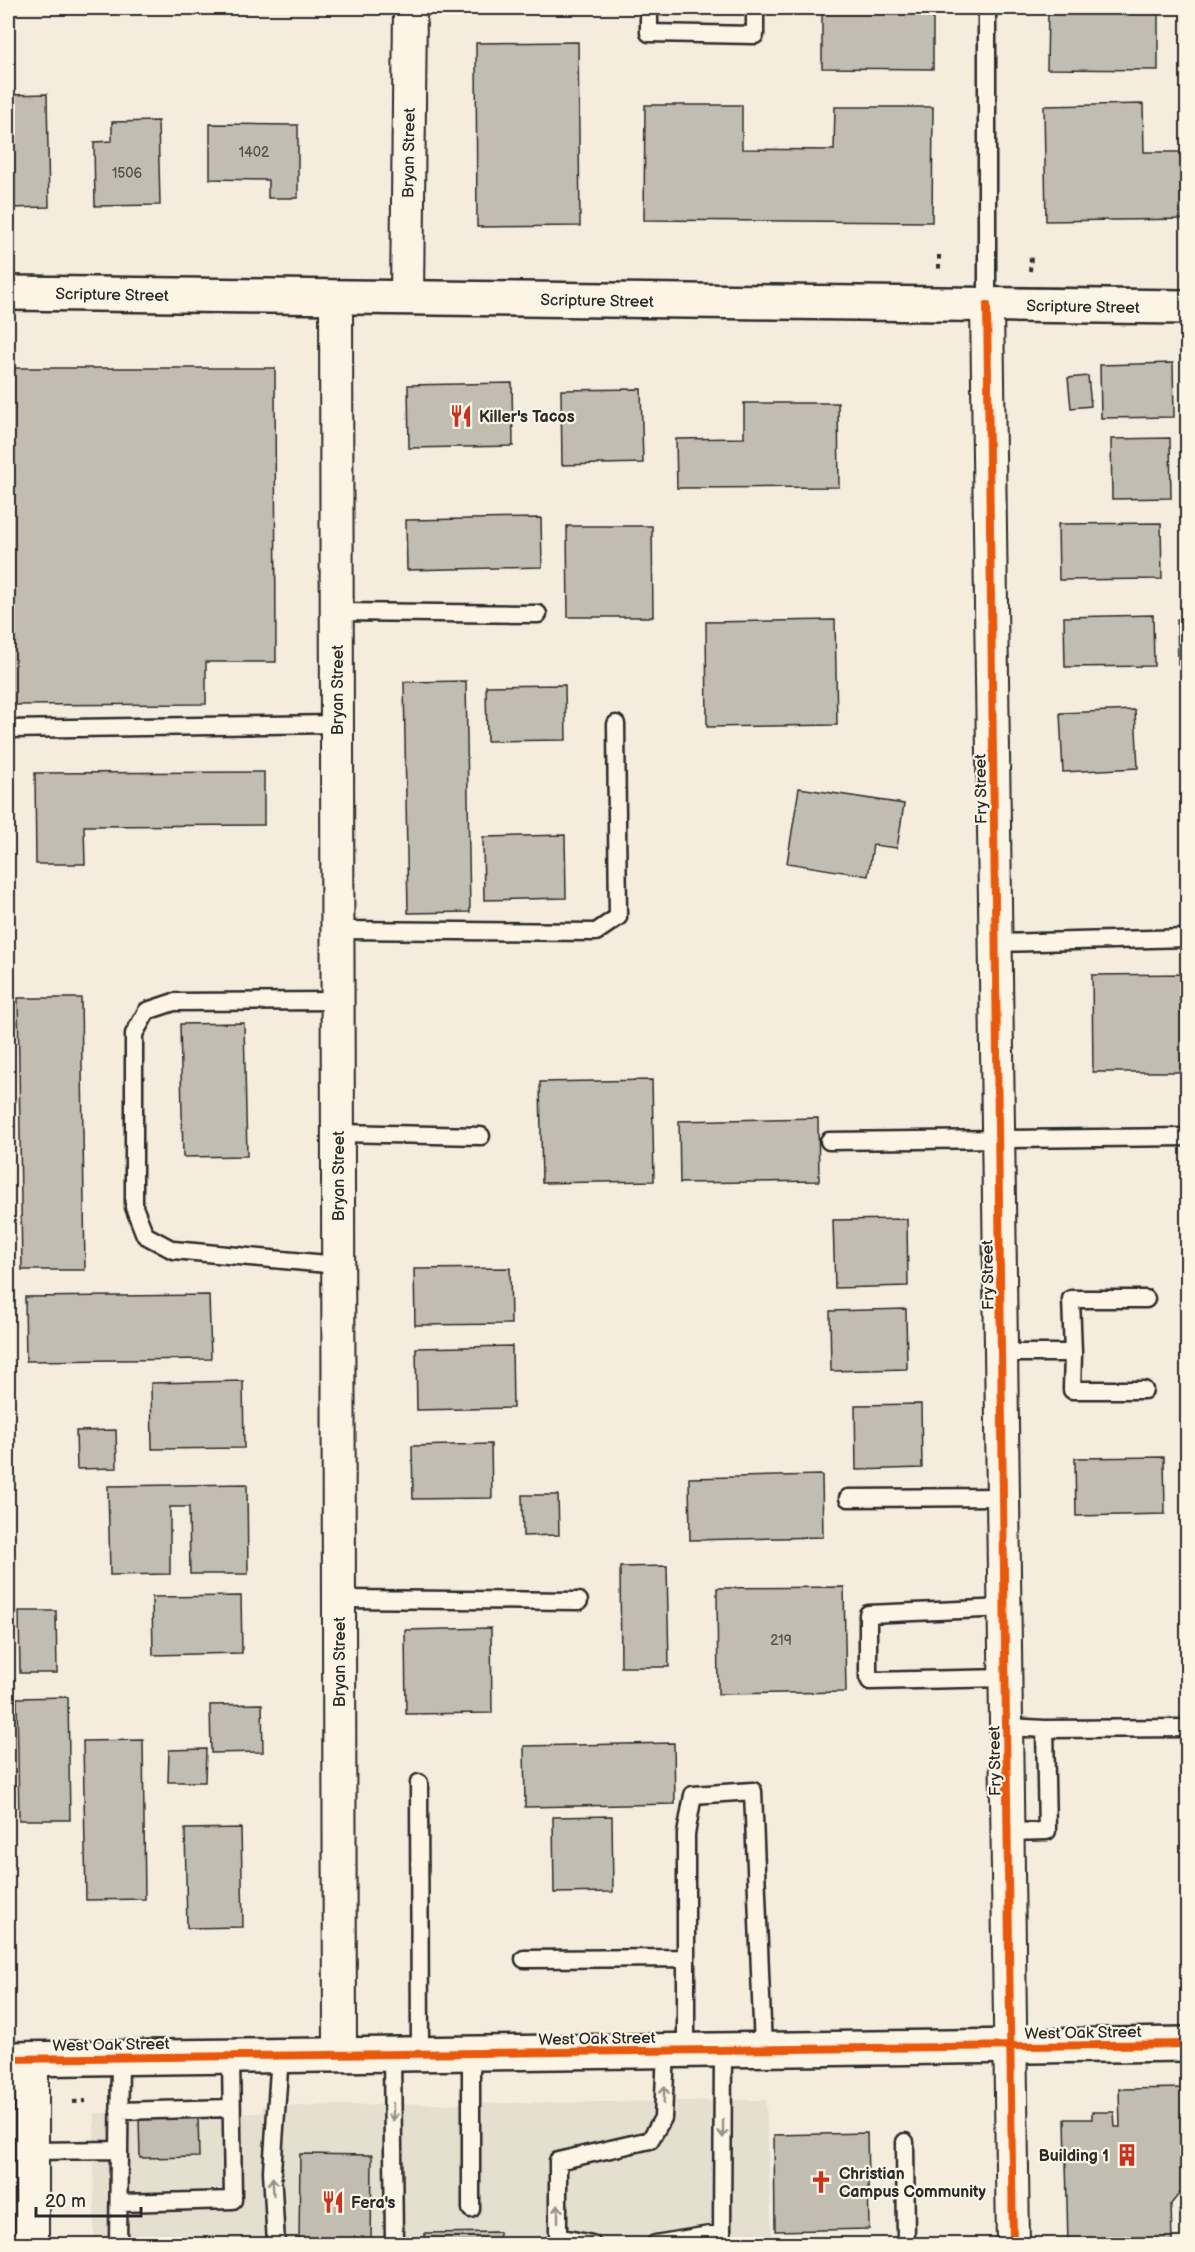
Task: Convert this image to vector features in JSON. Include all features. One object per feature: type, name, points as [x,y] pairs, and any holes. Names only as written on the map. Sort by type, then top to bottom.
[{"type":"street","name":"Bryan Street","points":[[407,298],[410,8]]},
{"type":"street","name":"Scripture Street","points":[[8,293],[1188,307]]},
{"type":"street","name":"Bryan Street","points":[[336,297],[340,2054]]},
{"type":"street","name":"Fry Street","points":[[987,305],[1013,2244]]},
{"type":"street","name":"West Oak Street","points":[[20,2059],[1188,2044]]},
{"type":"street","points":[[20,2059],[32,2151],[32,2244]]},
{"type":"lane","points":[[649,8],[649,33],[755,35],[755,8]]},
{"type":"lane","points":[[987,8],[987,305]]},
{"type":"lane","points":[[336,612],[538,614]]},
{"type":"lane","points":[[8,729],[337,724]]},
{"type":"lane","points":[[337,930],[596,932],[618,917],[616,724]]},
{"type":"lane","points":[[996,943],[1188,938]]},
{"type":"lane","points":[[337,1001],[174,1002],[147,1011],[134,1034],[134,1207],[145,1235],[173,1250],[338,1265]]},
{"type":"lane","points":[[338,1133],[481,1136]]},
{"type":"lane","points":[[829,1141],[1187,1137]]},
{"type":"lane","points":[[1144,1390],[1072,1390],[1071,1299],[1146,1299]]},
{"type":"lane","points":[[1001,1353],[1073,1353]]},
{"type":"lane","points":[[848,1498],[1004,1497]]},
{"type":"lane","points":[[339,1599],[579,1601]]},
{"type":"lane","points":[[1006,1608],[871,1612],[867,1615],[868,1677],[870,1681],[1006,1678]]},
{"type":"lane","points":[[1007,1727],[1188,1728]]},
{"type":"lane","points":[[1009,1832],[1047,1831],[1045,1729]]},
{"type":"lane","points":[[394,2244],[419,1783]]},
{"type":"lane","points":[[592,2244],[558,2237],[558,2161],[650,2140],[663,2118],[676,2051],[686,1958],[686,1834],[693,1795],[753,1791],[763,2049]]},
{"type":"lane","points":[[524,1959],[686,1958]]},
{"type":"lane","points":[[655,2244],[723,2233],[723,2050]]},
{"type":"lane","points":[[471,2053],[471,2209]]},
{"type":"lane","points":[[276,2244],[272,2171],[280,2055]]},
{"type":"lane","points":[[119,2204],[233,2200],[231,2056]]},
{"type":"lane","points":[[118,2244],[120,2057]]},
{"type":"lane","points":[[119,2111],[231,2108]]},
{"type":"lane","points":[[905,2142],[906,2244]]},
{"type":"lane","points":[[32,2151],[119,2150]]},
{"type":"path","points":[[939,255],[939,271]]},
{"type":"path","points":[[1030,256],[1030,272]]},
{"type":"path","points":[[73,2102],[86,2101]]},
{"type":"shaded area","points":[[766,2100],[772,2244],[94,2244],[94,2113],[263,2113],[263,2106]]},
{"type":"building","points":[[822,8],[933,8],[933,69],[822,68]]},
{"type":"building","points":[[1048,8],[1158,8],[1158,70],[1047,69]]},
{"type":"building","points":[[578,42],[580,226],[477,227],[476,43]]},
{"type":"building","points":[[47,94],[49,207],[8,208],[8,95]]},
{"type":"building","points":[[1143,104],[1144,152],[1188,152],[1188,219],[1046,221],[1044,106]]},
{"type":"building","points":[[645,105],[742,105],[742,149],[834,150],[835,107],[933,107],[932,222],[644,220]]},
{"type":"building","points":[[158,121],[160,205],[95,206],[94,142],[112,141],[112,122]]},
{"type":"building","points":[[210,124],[298,125],[298,198],[268,198],[268,180],[210,179]]},
{"type":"building","points":[[1173,363],[1174,417],[1101,418],[1100,365]]},
{"type":"building","points":[[8,368],[275,368],[276,662],[206,662],[206,704],[8,705]]},
{"type":"building","points":[[1088,376],[1091,406],[1071,408],[1068,378]]},
{"type":"building","name":"Killer's Tacos","points":[[512,383],[513,446],[409,448],[408,385]]},
{"type":"building","points":[[641,389],[643,463],[562,465],[561,390]]},
{"type":"building","points":[[744,403],[838,403],[839,487],[677,488],[676,439],[744,438]]},
{"type":"building","points":[[1170,438],[1171,498],[1112,499],[1111,439]]},
{"type":"building","points":[[541,518],[542,567],[407,570],[406,520]]},
{"type":"building","points":[[1161,523],[1162,579],[1059,580],[1058,524]]},
{"type":"building","points":[[567,526],[652,526],[653,617],[568,617]]},
{"type":"building","points":[[1153,615],[1154,666],[1065,667],[1064,617]]},
{"type":"building","points":[[1177,619],[1188,619],[1188,665],[1178,665]]},
{"type":"building","points":[[835,620],[837,725],[707,727],[706,622]]},
{"type":"building","points":[[466,681],[470,912],[408,913],[404,682]]},
{"type":"building","points":[[565,685],[566,740],[487,741],[486,686]]},
{"type":"building","points":[[1135,710],[1138,768],[1063,772],[1060,713]]},
{"type":"building","points":[[264,772],[264,825],[84,826],[85,864],[36,864],[35,773]]},
{"type":"building","points":[[799,788],[904,804],[897,848],[873,845],[868,876],[787,863]]},
{"type":"building","points":[[565,835],[566,898],[484,900],[483,837]]},
{"type":"building","points":[[1188,974],[1188,1072],[1093,1072],[1092,975]]},
{"type":"building","points":[[18,998],[81,998],[85,1270],[22,1270]]},
{"type":"building","points":[[244,1023],[247,1156],[183,1157],[180,1024]]},
{"type":"building","points":[[652,1080],[654,1181],[542,1183],[540,1082]]},
{"type":"building","points":[[818,1118],[819,1181],[680,1183],[679,1121]]},
{"type":"building","points":[[907,1219],[908,1286],[835,1288],[833,1220]]},
{"type":"building","points":[[510,1268],[511,1324],[415,1325],[414,1269]]},
{"type":"building","points":[[209,1295],[211,1359],[26,1361],[25,1297]]},
{"type":"building","points":[[906,1309],[907,1369],[831,1371],[830,1311]]},
{"type":"building","points":[[512,1346],[513,1408],[417,1410],[416,1348]]},
{"type":"building","points":[[1184,1360],[1188,1360],[1188,1419],[1184,1419]]},
{"type":"building","points":[[243,1381],[244,1448],[152,1449],[151,1383]]},
{"type":"building","points":[[921,1404],[922,1468],[856,1470],[855,1405]]},
{"type":"building","points":[[116,1430],[117,1468],[77,1469],[76,1431]]},
{"type":"building","points":[[491,1444],[492,1498],[413,1499],[412,1446]]},
{"type":"building","points":[[1164,1457],[1165,1514],[1076,1516],[1075,1458]]},
{"type":"building","points":[[822,1475],[823,1537],[690,1540],[689,1478]]},
{"type":"building","points":[[247,1484],[248,1574],[190,1574],[189,1507],[170,1507],[170,1574],[110,1575],[108,1486]]},
{"type":"building","points":[[522,1495],[558,1495],[559,1535],[523,1536]]},
{"type":"building","points":[[667,1566],[669,1667],[621,1667],[620,1567]]},
{"type":"building","points":[[844,1587],[846,1692],[718,1694],[717,1588]]},
{"type":"building","points":[[241,1596],[242,1653],[153,1655],[152,1597]]},
{"type":"building","points":[[19,1611],[56,1611],[57,1673],[20,1673]]},
{"type":"building","points":[[491,1628],[492,1713],[406,1714],[405,1630]]},
{"type":"building","points":[[68,1697],[70,1820],[19,1820],[17,1698]]},
{"type":"building","points":[[262,1704],[263,1752],[211,1753],[210,1705]]},
{"type":"building","points":[[143,1740],[145,1899],[86,1900],[83,1741]]},
{"type":"building","points":[[674,1743],[675,1804],[525,1807],[524,1746]]},
{"type":"building","points":[[206,1749],[205,1782],[168,1782],[169,1750]]},
{"type":"building","points":[[612,1816],[613,1892],[554,1893],[553,1817]]},
{"type":"building","points":[[241,1828],[243,1927],[187,1928],[185,1829]]},
{"type":"building","name":"Building 1","points":[[1188,2088],[1188,2183],[1171,2204],[1172,2244],[1068,2244],[1065,2119],[1092,2119],[1092,2112],[1114,2112],[1115,2127],[1120,2127],[1119,2089]]},
{"type":"building","points":[[198,2116],[199,2157],[140,2158],[139,2117]]},
{"type":"building","name":"Christian Campus Community","points":[[867,2133],[869,2229],[775,2231],[774,2135]]},
{"type":"building","points":[[300,2154],[372,2155],[371,2244],[299,2244]]},
{"type":"building","points":[[499,2232],[499,2244],[425,2244],[425,2233]]},
{"type":"building","points":[[248,2240],[248,2244],[153,2244],[153,2241]]},
{"type":"cycle path","points":[[987,305],[1013,2244]]},
{"type":"cycle path","points":[[8,2059],[1188,2044]]},
{"type":"place","name":"Killer's Tacos","points":[[461,416]]},
{"type":"place","name":"Building 1","points":[[1127,2155]]},
{"type":"place","name":"Christian Campus Community","points":[[821,2182]]},
{"type":"place","name":"Fera's","points":[[333,2202]]}]
